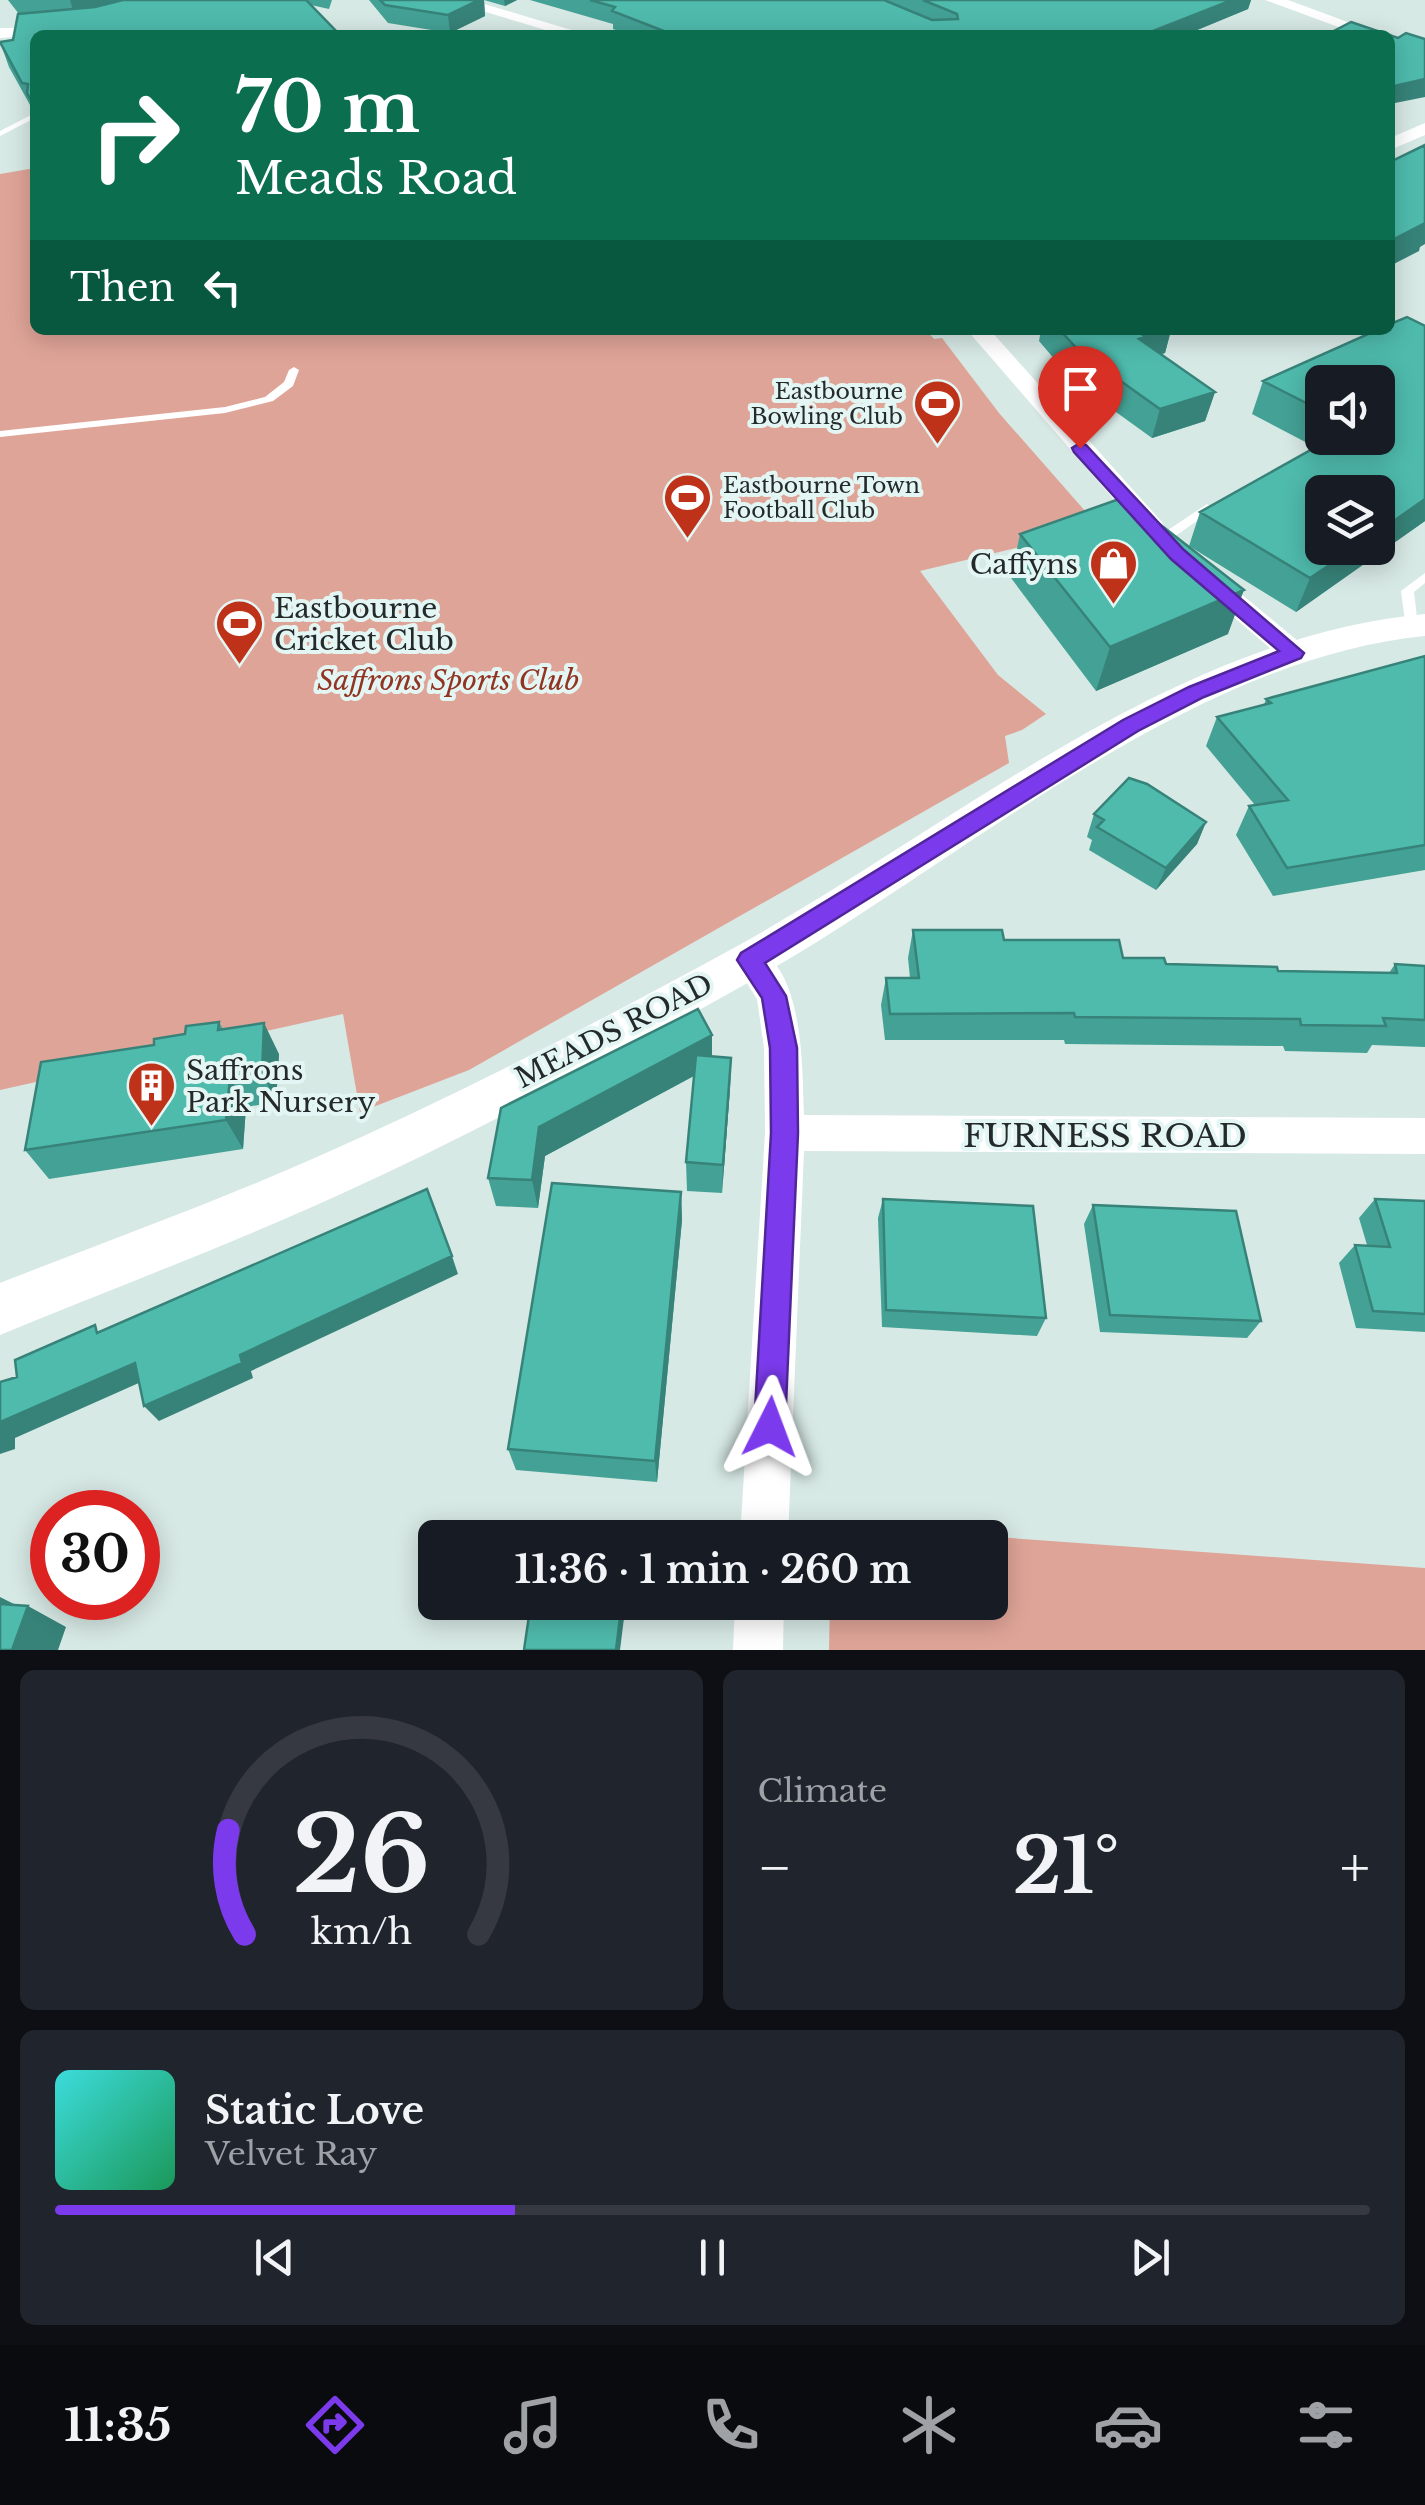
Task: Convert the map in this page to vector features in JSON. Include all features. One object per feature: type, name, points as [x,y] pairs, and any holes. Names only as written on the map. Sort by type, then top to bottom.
[{"type":"street","points":[[454,0],[562,30]]},
{"type":"street","points":[[1272,0],[1360,30]]},
{"type":"street","points":[[0,33],[30,34]]},
{"type":"street","points":[[0,52],[30,40]]},
{"type":"street","points":[[1395,143],[1425,129]]},
{"type":"street","points":[[986,335],[1177,553],[1294,653]]},
{"type":"street","name":"MEADS ROAD","points":[[0,1308],[327,1177],[750,960],[1130,725],[1197,692],[1294,653],[1418,625]]},
{"type":"street","points":[[750,960],[774,996],[784,1048],[784,1133],[765,1520]]},
{"type":"street","name":"FURNESS ROAD","points":[[784,1133],[1425,1136]]},
{"type":"street","points":[[758,1650],[759,1620]]},
{"type":"lane","points":[[0,134],[30,119]]},
{"type":"lane","points":[[0,434],[226,410],[269,399],[289,384],[294,370]]},
{"type":"lane","points":[[1177,553],[1206,508]]},
{"type":"lane","points":[[1418,625],[1407,592],[1425,577]]},
{"type":"green space","name":"Saffrons Sports Club","points":[[30,169],[30,335],[942,338],[999,413],[1100,528],[920,571],[998,675],[1046,714],[1005,736],[1009,763],[469,1070],[360,1112],[343,1014],[0,1090],[0,174]]},
{"type":"green space","points":[[1008,1538],[1425,1568],[1425,1650],[829,1650],[830,1620],[1008,1620]]},
{"type":"building","points":[[123,0],[306,0],[335,30],[30,30],[30,98],[28,84],[22,83],[0,42],[13,40],[18,14],[95,7]]},
{"type":"building","points":[[380,0],[479,0],[448,15],[385,5]]},
{"type":"building","points":[[590,0],[884,0],[932,20],[958,19],[957,14],[923,0],[1232,0],[1156,30],[661,30],[612,11],[615,7]]},
{"type":"building","points":[[1351,22],[1374,30],[1336,30]]},
{"type":"building","points":[[1406,33],[1425,39],[1425,79],[1395,86],[1395,37]]},
{"type":"building","points":[[1425,145],[1425,223],[1395,238],[1395,160]]},
{"type":"building","points":[[1407,317],[1425,326],[1425,499],[1395,520],[1395,475],[1305,475],[1305,565],[1330,565],[1310,578],[1200,512],[1305,453],[1395,455],[1395,365],[1305,365],[1305,402],[1263,381],[1366,335],[1395,335],[1395,322]]},
{"type":"building","points":[[1065,335],[1143,335],[1139,339],[1215,392],[1160,409],[1080,352]]},
{"type":"building","points":[[1125,497],[1244,590],[1110,647],[1020,534]]},
{"type":"building","points":[[1425,656],[1425,845],[1287,868],[1249,806],[1288,800],[1217,717],[1271,703],[1266,699]]},
{"type":"building","points":[[1129,778],[1147,784],[1206,822],[1166,868],[1097,827],[1104,820],[1094,814]]},
{"type":"building","points":[[913,930],[1002,930],[1004,940],[1119,940],[1123,958],[1164,958],[1166,964],[1397,973],[1395,964],[1425,966],[1425,1020],[1383,1018],[1386,1026],[1301,1025],[1300,1019],[1075,1017],[1074,1013],[890,1014],[886,978],[919,978]]},
{"type":"building","points":[[698,1009],[712,1035],[539,1127],[532,1180],[488,1178],[501,1108]]},
{"type":"building","points":[[219,1022],[218,1030],[264,1023],[262,1072],[230,1077],[226,1120],[25,1150],[41,1062],[154,1045],[154,1039],[185,1034],[186,1026]]},
{"type":"building","points":[[696,1055],[731,1058],[723,1165],[686,1162]]},
{"type":"building","points":[[552,1183],[681,1192],[655,1461],[508,1449]]},
{"type":"building","points":[[427,1189],[452,1256],[240,1355],[242,1363],[144,1406],[135,1363],[0,1422],[0,1382],[17,1377],[15,1360],[95,1325],[97,1333]]},
{"type":"building","points":[[883,1199],[1033,1206],[1046,1318],[886,1310]]},
{"type":"building","points":[[1375,1199],[1425,1201],[1425,1314],[1373,1311],[1355,1245],[1390,1247]]},
{"type":"building","points":[[1093,1205],[1236,1211],[1261,1321],[1110,1315]]},
{"type":"building","points":[[0,1604],[28,1606],[12,1650],[0,1650]]},
{"type":"building","points":[[528,1620],[620,1620],[616,1650],[524,1650]]},
{"type":"place","name":"Eastbourne Bowling Club","points":[[938,446]]},
{"type":"place","name":"Eastbourne Town Football Club","points":[[688,540]]},
{"type":"place","name":"Caffyns","points":[[1113,606]]},
{"type":"place","name":"Eastbourne Cricket Club","points":[[239,666]]},
{"type":"place","name":"Saffrons Park Nursery","points":[[151,1128]]},
{"type":"route","points":[[770,1427],[784,1133],[784,1048],[774,996],[750,960],[1130,725],[1197,692],[1294,653],[1177,554],[1080,448]]}]
